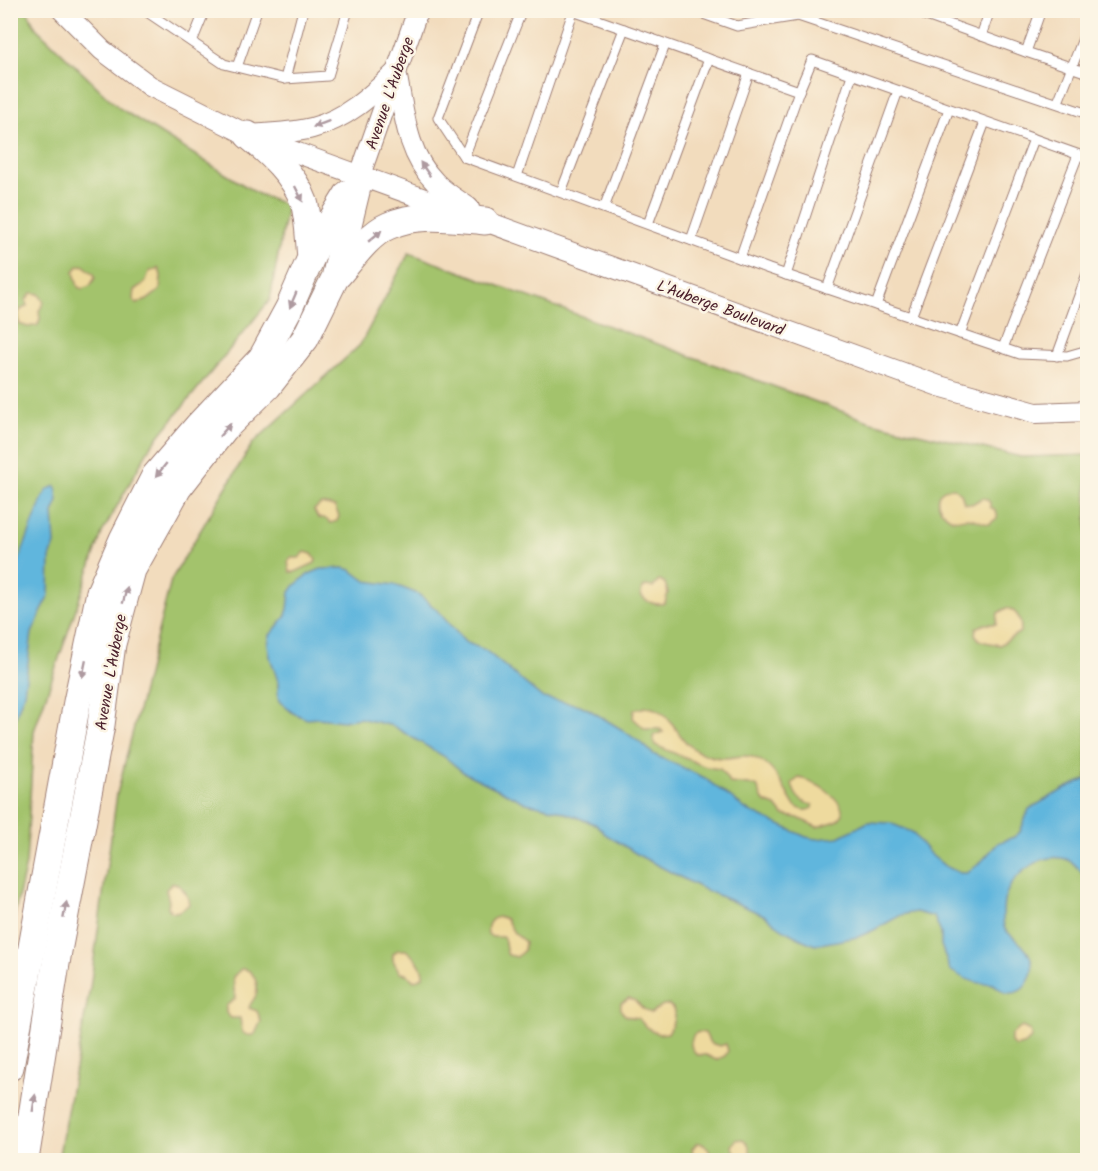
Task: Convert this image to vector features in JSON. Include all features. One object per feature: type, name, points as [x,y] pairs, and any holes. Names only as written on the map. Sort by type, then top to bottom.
[{"type":"street","name":"L'Auberge Boulevard","points":[[62,10],[102,50],[150,86],[248,135],[939,386],[1036,412],[1088,411]]},
{"type":"street","name":"Avenue L'Auberge","points":[[24,1161],[112,644],[132,570],[178,488],[224,429],[268,386],[305,339],[335,278],[360,175],[418,10]]},
{"type":"street","points":[[248,135],[311,128],[337,118],[361,104],[396,72]]},
{"type":"street","points":[[396,72],[407,134],[417,157],[434,182],[485,220]]},
{"type":"street","points":[[248,135],[274,156],[304,202],[311,258]]},
{"type":"street","name":"Avenue L'Auberge","points":[[10,1067],[77,702],[100,592],[123,539],[155,476],[262,358],[290,308],[316,244],[360,175]]},
{"type":"street","points":[[335,278],[365,244],[387,226],[420,217],[485,220]]},
{"type":"lane","points":[[144,10],[155,14],[225,64],[285,79],[328,76],[348,10]]},
{"type":"lane","points":[[192,42],[205,10]]},
{"type":"lane","points":[[237,67],[256,10]]},
{"type":"lane","points":[[285,79],[303,10]]},
{"type":"lane","points":[[479,10],[438,118],[464,157],[786,275],[1020,354],[1066,356],[1088,350]]},
{"type":"lane","points":[[464,157],[522,10]]},
{"type":"lane","points":[[692,10],[737,26],[794,13],[1088,114]]},
{"type":"lane","points":[[910,10],[1088,73]]},
{"type":"lane","points":[[981,36],[990,10]]},
{"type":"lane","points":[[1026,52],[1041,10]]},
{"type":"lane","points":[[517,176],[572,11],[800,91]]},
{"type":"lane","points":[[1058,102],[1088,26]]},
{"type":"lane","points":[[561,192],[624,29]]},
{"type":"lane","points":[[603,208],[665,45]]},
{"type":"lane","points":[[648,224],[710,59]]},
{"type":"lane","points":[[740,258],[812,60],[1083,156],[1003,348]]},
{"type":"lane","points":[[691,240],[749,73]]},
{"type":"lane","points":[[786,275],[852,75]]},
{"type":"lane","points":[[827,289],[898,91]]},
{"type":"lane","points":[[876,305],[949,109]]},
{"type":"lane","points":[[911,317],[985,122]]},
{"type":"lane","points":[[960,334],[1034,139]]},
{"type":"lane","points":[[1057,356],[1088,272]]},
{"type":"green space","points":[[27,10],[36,28],[119,108],[258,194],[287,205],[270,300],[150,447],[102,533],[34,731],[26,864],[11,930],[10,11]]},
{"type":"green space","points":[[409,253],[871,422],[1021,457],[1087,455],[1087,1160],[58,1160],[90,988],[117,794],[171,580],[252,444],[360,345]]},
{"type":"sand","points":[[83,265],[94,274],[95,278],[90,286],[82,289],[78,287],[74,272],[78,266]]},
{"type":"sand","points":[[158,268],[161,275],[160,290],[147,300],[136,304],[133,299],[134,290],[145,283],[149,272]]},
{"type":"sand","points":[[31,293],[39,294],[44,302],[39,311],[38,325],[28,327],[19,324],[19,311],[27,306],[26,300]]},
{"type":"sand","points":[[954,488],[961,493],[964,503],[972,504],[982,498],[987,499],[990,507],[996,511],[997,518],[989,524],[969,518],[954,520],[946,515],[939,506],[938,496],[946,489]]},
{"type":"sand","points":[[321,504],[335,507],[339,516],[337,521],[331,523],[324,518],[318,518],[314,510]]},
{"type":"sand","points":[[305,552],[312,554],[316,560],[315,563],[290,572],[288,562],[291,558],[299,558]]},
{"type":"sand","points":[[660,580],[665,583],[668,593],[665,603],[655,604],[645,600],[641,595],[642,589],[646,586],[653,587]]},
{"type":"sand","points":[[1006,608],[1018,617],[1021,624],[1020,632],[1000,645],[980,641],[975,634],[976,628],[985,624],[996,624],[998,613]]},
{"type":"sand","points":[[646,707],[662,713],[697,751],[721,758],[749,756],[764,763],[781,782],[794,805],[799,808],[811,809],[813,805],[799,798],[794,791],[792,783],[799,778],[812,782],[833,796],[843,814],[837,821],[817,827],[798,818],[783,815],[776,806],[763,800],[757,786],[730,783],[720,769],[706,767],[655,745],[654,735],[663,732],[660,729],[645,729],[633,718],[634,710]]},
{"type":"sand","points":[[171,883],[175,883],[185,892],[189,904],[176,912],[171,912],[168,907],[166,890]]},
{"type":"sand","points":[[494,918],[506,919],[514,933],[525,942],[524,950],[517,957],[508,955],[503,937],[492,937],[488,934],[490,922]]},
{"type":"sand","points":[[398,950],[406,950],[415,959],[422,969],[423,977],[414,981],[407,974],[400,973],[393,960],[393,954]]},
{"type":"sand","points":[[241,969],[246,969],[252,974],[257,986],[256,995],[249,1008],[257,1011],[261,1021],[255,1034],[252,1035],[242,1032],[240,1018],[231,1018],[226,1013],[226,1006],[235,999],[233,977]]},
{"type":"sand","points":[[629,998],[651,1013],[663,1005],[672,1007],[674,1019],[668,1033],[658,1034],[646,1027],[638,1018],[623,1013],[621,1003]]},
{"type":"sand","points":[[1022,1027],[1030,1031],[1032,1038],[1016,1047],[1011,1043],[1011,1035]]},
{"type":"sand","points":[[705,1033],[710,1043],[720,1046],[726,1044],[728,1051],[725,1056],[716,1060],[706,1055],[697,1055],[691,1042],[694,1034]]},
{"type":"sand","points":[[743,1139],[750,1152],[750,1157],[745,1160],[738,1157],[732,1146],[736,1140]]},
{"type":"sand","points":[[697,1143],[704,1144],[708,1148],[711,1160],[665,1160],[680,1154],[689,1159],[694,1158],[692,1149]]},
{"type":"water","points":[[56,486],[58,501],[53,513],[55,544],[50,558],[49,595],[32,633],[24,693],[11,730],[11,572],[19,560],[43,497],[48,489]]},
{"type":"water","points":[[321,569],[351,570],[366,581],[395,585],[418,594],[436,609],[465,642],[485,650],[543,698],[580,705],[588,709],[621,729],[653,754],[703,777],[747,810],[806,837],[816,839],[839,837],[868,822],[890,823],[912,832],[930,854],[945,866],[960,873],[967,873],[980,863],[998,843],[1020,832],[1029,809],[1087,779],[1087,882],[1073,863],[1066,859],[1056,858],[1036,862],[1012,883],[1004,901],[1004,926],[1028,952],[1032,962],[1029,981],[1021,990],[1015,992],[1006,993],[993,984],[972,981],[950,970],[941,945],[941,933],[934,917],[916,912],[901,915],[858,937],[815,945],[809,943],[783,929],[766,916],[699,887],[640,856],[605,834],[597,825],[558,810],[526,803],[463,772],[445,757],[393,726],[359,718],[343,721],[307,719],[293,713],[279,701],[278,681],[268,644],[270,635],[285,617],[290,592],[295,585],[309,574]]}]
